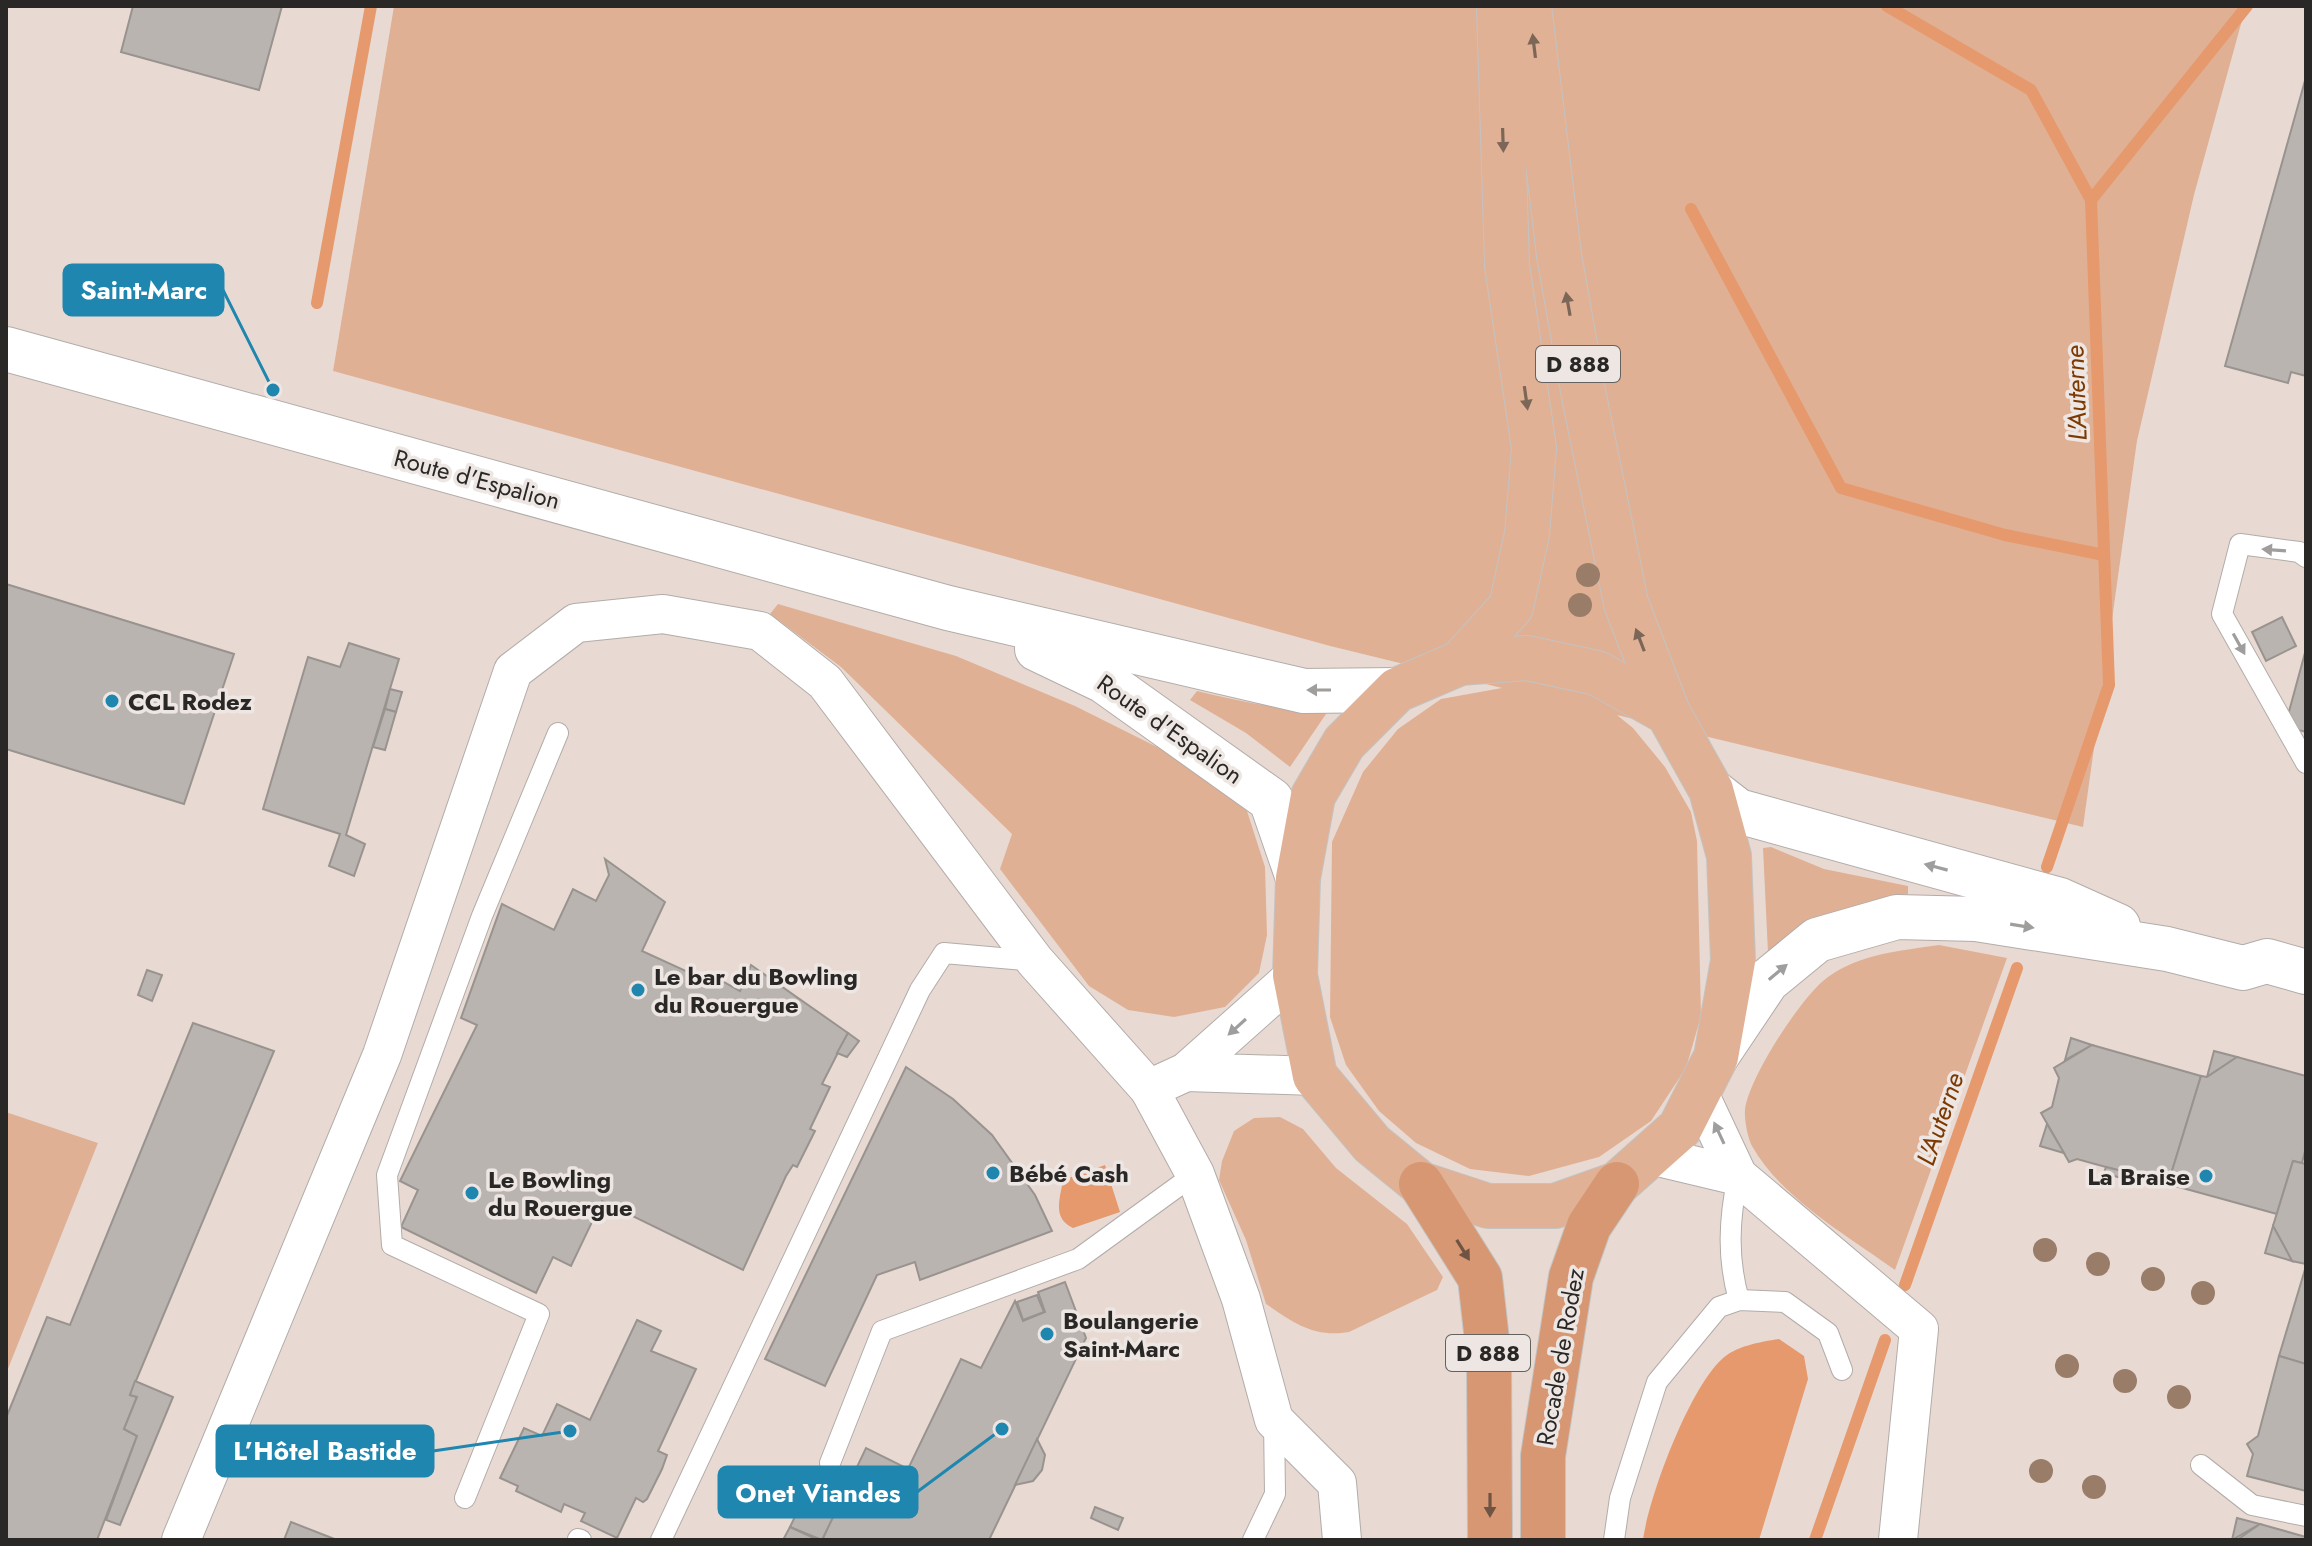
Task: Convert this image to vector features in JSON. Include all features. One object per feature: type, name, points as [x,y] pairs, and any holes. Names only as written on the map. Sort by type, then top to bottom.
[{"type":"highway","name":"D 888","points":[[1421,1184],[1480,1278],[1489,1358],[1490,1540]]},
{"type":"highway","name":"Rocade de Rodez","points":[[1543,1540],[1543,1456],[1552,1379],[1571,1277],[1589,1226],[1617,1184]]},
{"type":"main road","name":"D 888","points":[[1460,663],[1511,607],[1527,534],[1534,448],[1507,265],[1499,6]]},
{"type":"main road","name":"D 888","points":[[1529,6],[1559,255],[1584,396],[1626,603],[1668,713]]},
{"type":"main road","name":"Route d'Espalion","points":[[6,349],[948,608],[1304,691],[1397,690]]},
{"type":"main road","name":"Route d'Espalion","points":[[948,608],[1104,681],[1271,800],[1298,878]]},
{"type":"main road","points":[[1707,1074],[1733,961],[1729,856],[1711,790],[1668,713],[1597,673],[1527,658],[1460,663],[1397,690],[1344,743],[1313,796],[1298,878],[1295,975],[1315,1076],[1372,1144],[1421,1184],[1488,1206],[1555,1206],[1617,1184],[1680,1128],[1707,1074],[1767,981],[1817,940],[1897,917],[1976,919],[2167,949],[2243,968],[2267,961],[2306,972]]},
{"type":"main road","points":[[1711,790],[1738,811],[2060,900],[2167,949]]},
{"type":"main road","points":[[2243,968],[2263,990],[2306,1001]]},
{"type":"street","points":[[181,1540],[382,1055],[513,671],[576,623],[663,614],[760,631],[825,682],[1035,961],[1149,1089],[1195,1174],[1241,1299],[1274,1420],[1337,1483],[1342,1540]]},
{"type":"street","points":[[1149,1089],[1186,1072],[1295,975]]},
{"type":"street","points":[[1186,1072],[1315,1076]]},
{"type":"street","points":[[1707,1074],[1738,1176]]},
{"type":"street","points":[[1650,1155],[1738,1176],[1919,1329],[1898,1540]]},
{"type":"lane","points":[[2306,557],[2299,552],[2240,544],[2222,614],[2306,763]]},
{"type":"lane","points":[[465,1498],[539,1314],[392,1245],[387,1175],[482,916],[558,733]]},
{"type":"lane","points":[[661,1540],[914,1004],[944,953],[1035,961]]},
{"type":"lane","points":[[830,1463],[882,1331],[1078,1259],[1195,1174]]},
{"type":"lane","points":[[1738,1176],[1730,1218],[1731,1274],[1739,1300]]},
{"type":"lane","points":[[1614,1540],[1620,1498],[1657,1382],[1719,1307],[1739,1300],[1785,1302],[1828,1333],[1842,1370]]},
{"type":"lane","points":[[1253,1540],[1275,1494],[1274,1420]]},
{"type":"lane","points":[[2201,1465],[2252,1505],[2306,1516]]},
{"type":"shaded area","points":[[6,6],[394,6],[333,371],[1330,646],[2083,826],[2137,441],[2194,195],[2246,6],[2306,6],[2306,1540],[6,1540],[6,1374],[98,1143],[6,1112]]},
{"type":"shaded area","points":[[394,6],[2246,6],[2194,195],[2137,441],[2083,827],[1617,715],[1633,728],[1665,767],[1691,812],[1697,841],[1701,1016],[1686,1068],[1651,1121],[1599,1157],[1529,1176],[1470,1169],[1416,1143],[1379,1111],[1346,1065],[1330,1017],[1332,842],[1363,772],[1398,729],[1441,699],[1502,688],[1330,646],[333,371]]},
{"type":"shaded area","points":[[778,604],[956,656],[1075,706],[1179,758],[1247,811],[1265,867],[1267,935],[1259,973],[1225,1007],[1174,1017],[1128,1010],[1089,986],[1000,869],[1012,834],[841,667],[770,614]]},
{"type":"shaded area","points":[[1197,691],[1275,706],[1324,707],[1326,714],[1290,767],[1246,733],[1190,700]]},
{"type":"shaded area","points":[[1771,847],[1824,869],[1908,886],[1908,894],[1869,902],[1834,914],[1768,953],[1763,848]]},
{"type":"shaded area","points":[[1939,945],[2007,958],[1895,1270],[1817,1215],[1780,1183],[1752,1146],[1745,1110],[1748,1096],[1778,1039],[1804,1001],[1828,977],[1868,958]]},
{"type":"shaded area","points":[[6,1112],[98,1143],[6,1374]]},
{"type":"shaded area","points":[[1280,1117],[1303,1129],[1336,1168],[1407,1224],[1443,1277],[1437,1290],[1349,1332],[1337,1333],[1305,1327],[1266,1304],[1246,1240],[1219,1180],[1222,1161],[1234,1131],[1254,1118]]},
{"type":"shaded area","points":[[1105,1165],[1120,1212],[1073,1228],[1066,1224],[1060,1213],[1059,1201],[1063,1180]]},
{"type":"shaded area","points":[[1779,1339],[1804,1356],[1808,1379],[1759,1540],[1643,1540],[1653,1498],[1672,1445],[1709,1375],[1733,1351]]},
{"type":"building","points":[[133,6],[282,6],[259,90],[121,52]]},
{"type":"building","points":[[2306,77],[2306,376],[2291,372],[2288,383],[2225,366]]},
{"type":"building","name":"CCL Rodez","points":[[6,584],[234,654],[184,804],[6,749]]},
{"type":"building","points":[[2282,617],[2296,646],[2266,661],[2252,632]]},
{"type":"building","points":[[349,643],[399,659],[346,835],[365,844],[354,876],[329,866],[340,834],[263,809],[308,657],[340,667]]},
{"type":"building","points":[[2306,649],[2306,732],[2291,728],[2287,719]]},
{"type":"building","points":[[390,689],[402,692],[396,712],[385,709]]},
{"type":"building","points":[[385,709],[396,712],[385,750],[373,747]]},
{"type":"building","points":[[605,859],[665,902],[642,951],[703,979],[706,972],[740,991],[751,965],[848,1033],[822,1084],[830,1087],[810,1129],[815,1131],[797,1167],[793,1165],[786,1176],[743,1270],[602,1201],[571,1266],[553,1257],[536,1293],[401,1227],[418,1190],[400,1181],[477,1025],[461,1018],[502,904],[554,930],[573,889],[596,901],[609,875]]},
{"type":"building","points":[[147,970],[162,975],[152,1001],[138,995]]},
{"type":"building","points":[[193,1023],[274,1051],[130,1395],[137,1397],[124,1429],[137,1436],[97,1540],[6,1540],[6,1418],[47,1317],[70,1325]]},
{"type":"building","points":[[848,1033],[859,1041],[847,1057],[837,1053]]},
{"type":"building","points":[[2071,1038],[2092,1045],[2065,1060]]},
{"type":"building","points":[[2092,1045],[2201,1076],[2168,1184],[2077,1159],[2069,1162],[2041,1113],[2052,1107],[2059,1078],[2054,1068]]},
{"type":"building","points":[[2214,1051],[2237,1057],[2207,1077]]},
{"type":"building","points":[[2237,1057],[2306,1076],[2306,1147],[2302,1163],[2293,1161],[2277,1214],[2168,1184],[2201,1076],[2207,1077]]},
{"type":"building","points":[[906,1067],[953,1099],[992,1135],[1035,1195],[1052,1231],[920,1280],[915,1262],[877,1275],[825,1386],[765,1359]]},
{"type":"building","points":[[2047,1124],[2064,1153],[2040,1146]]},
{"type":"building","points":[[2293,1161],[2306,1164],[2306,1264],[2292,1261],[2273,1226]]},
{"type":"building","points":[[2106,1167],[2130,1173],[2128,1180],[2104,1173]]},
{"type":"building","points":[[2273,1226],[2283,1244],[2292,1261],[2265,1253]]},
{"type":"building","points":[[2306,1266],[2306,1364],[2279,1356]]},
{"type":"building","points":[[1065,1282],[1086,1338],[989,1540],[822,1540],[866,1448],[908,1469],[961,1359],[981,1368],[1015,1301],[1023,1321],[1045,1312],[1038,1292]]},
{"type":"building","points":[[1037,1295],[1044,1312],[1023,1320],[1017,1302]]},
{"type":"building","points":[[637,1320],[661,1331],[651,1351],[696,1369],[658,1451],[667,1455],[662,1469],[647,1499],[643,1502],[636,1498],[617,1538],[581,1521],[585,1513],[564,1504],[561,1512],[516,1491],[518,1486],[500,1478],[524,1428],[542,1436],[557,1404],[590,1420]]},
{"type":"building","points":[[2279,1356],[2306,1364],[2306,1491],[2247,1476],[2253,1454],[2247,1444],[2258,1436]]},
{"type":"building","points":[[135,1381],[173,1397],[120,1525],[106,1520],[137,1436],[124,1429],[137,1397],[130,1395]]},
{"type":"building","points":[[1037,1439],[1045,1455],[1042,1470],[1033,1481],[1015,1485]]},
{"type":"building","points":[[813,1479],[844,1494],[822,1540],[790,1527]]},
{"type":"building","points":[[1095,1507],[1123,1518],[1118,1530],[1091,1518]]},
{"type":"building","points":[[2237,1518],[2260,1524],[2232,1540]]},
{"type":"building","points":[[291,1522],[337,1540],[284,1540]]},
{"type":"building","points":[[2260,1524],[2306,1537],[2306,1540],[2237,1540]]},
{"type":"building","points":[[790,1527],[816,1539],[817,1540],[783,1540]]},
{"type":"waterway","points":[[317,303],[371,6]]},
{"type":"waterway","name":"L'Auterne","points":[[1887,6],[2031,90],[2091,200],[2109,685],[2047,867]]},
{"type":"waterway","points":[[2091,200],[2247,6]]},
{"type":"waterway","points":[[1691,209],[1841,488],[2005,535],[2104,555]]},
{"type":"waterway","name":"L'Auterne","points":[[1905,1285],[2017,968]]},
{"type":"waterway","name":"L'Auterne","points":[[1815,1540],[1885,1340]]},
{"type":"place","name":"Saint-Marc","points":[[273,390]]},
{"type":"place","name":"CCL Rodez","points":[[112,701]]},
{"type":"place","name":"Le bar du Bowling du Rouergue","points":[[638,990]]},
{"type":"place","name":"Bébé Cash","points":[[993,1173]]},
{"type":"place","name":"La Braise","points":[[2206,1176]]},
{"type":"place","name":"Le Bowling du Rouergue","points":[[472,1193]]},
{"type":"place","name":"Boulangerie Saint-Marc","points":[[1047,1334]]},
{"type":"place","name":"Onet Viandes","points":[[1002,1429]]},
{"type":"place","name":"L’Hôtel Bastide","points":[[570,1431]]}]
